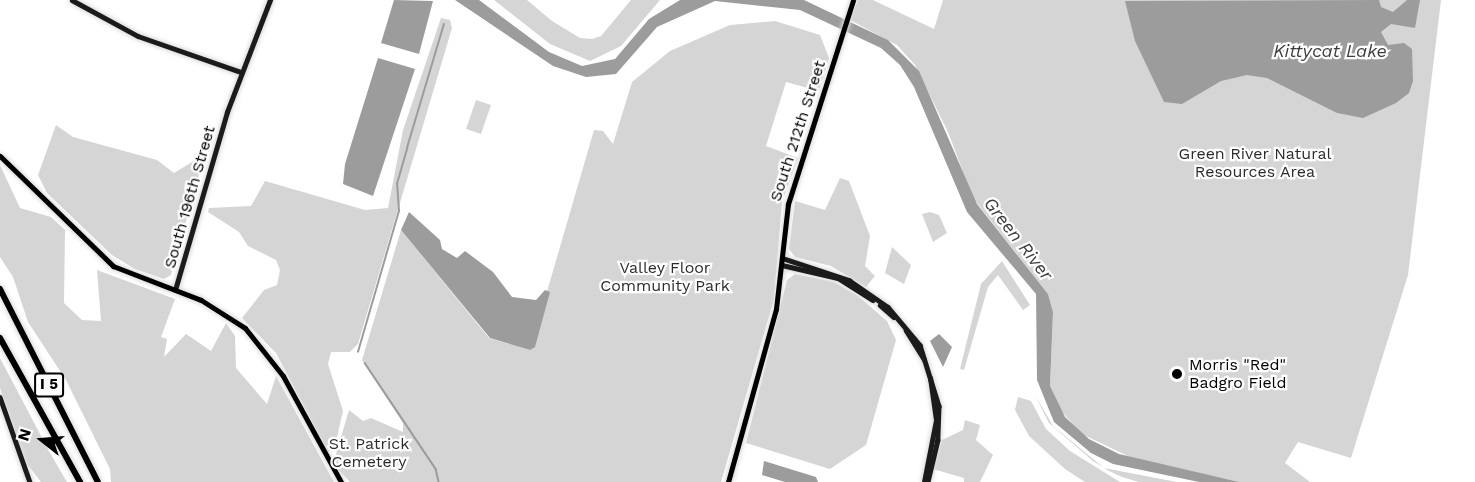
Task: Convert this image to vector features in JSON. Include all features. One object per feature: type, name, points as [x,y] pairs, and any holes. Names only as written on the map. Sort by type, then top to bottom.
[{"type":"highway","name":"I 5","points":[[0,289],[98,482]]},
{"type":"highway","name":"I 5","points":[[0,338],[80,482]]},
{"type":"main road","points":[[72,0],[138,36],[241,72]]},
{"type":"main road","name":"South 196th Street","points":[[175,290],[227,112],[270,0]]},
{"type":"main road","name":"South 212th Street","points":[[728,482],[777,309],[788,204],[853,0]]},
{"type":"main road","points":[[0,156],[113,266],[213,307],[257,340],[283,376],[341,482]]},
{"type":"main road","points":[[782,261],[838,278],[902,325],[928,368],[936,405],[936,440],[926,482]]},
{"type":"main road","points":[[0,397],[30,482]]},
{"type":"green space","points":[[494,0],[527,0],[552,21],[580,38],[592,39],[601,36],[631,0],[660,0],[621,46],[590,61],[550,44]]},
{"type":"green space","name":"Green River Natural Resources Area","points":[[858,0],[873,0],[934,29],[943,0],[1441,0],[1408,275],[1351,458],[1298,442],[1285,463],[1310,482],[1239,482],[1136,460],[1082,434],[1060,410],[1050,387],[1053,312],[1048,294],[973,198],[948,132],[915,65],[897,45],[850,20]]},
{"type":"green space","points":[[441,18],[450,20],[452,28],[358,344],[350,352],[331,352],[328,364],[343,411],[335,446],[328,452],[276,353],[242,318],[264,290],[277,285],[280,270],[276,260],[248,246],[239,232],[208,212],[209,208],[251,206],[265,181],[365,210],[388,208],[403,130]]},
{"type":"green space","points":[[775,21],[820,35],[829,58],[819,91],[786,82],[766,146],[798,158],[782,202],[774,299],[721,482],[350,482],[333,464],[349,410],[363,421],[371,418],[403,432],[403,423],[362,360],[401,230],[489,338],[530,350],[594,130],[603,131],[613,144],[632,82],[670,51],[730,25]]},
{"type":"green space","points":[[476,100],[491,105],[481,134],[466,129]]},
{"type":"green space","points":[[56,125],[73,137],[157,160],[174,173],[197,159],[201,168],[171,275],[164,279],[135,269],[112,255],[47,193],[38,175]]},
{"type":"green space","points":[[0,165],[20,208],[51,217],[65,230],[64,303],[82,320],[101,321],[97,270],[175,299],[161,337],[167,339],[164,357],[186,334],[211,351],[226,323],[235,336],[236,368],[267,404],[276,376],[334,482],[111,482],[110,469],[66,380],[28,322],[13,277],[0,257]]},
{"type":"green space","points":[[840,178],[849,181],[870,236],[865,266],[875,276],[866,287],[831,266],[795,257],[789,249],[795,201],[825,210]]},
{"type":"green space","points":[[930,212],[939,215],[947,233],[933,242],[922,214]]},
{"type":"green space","points":[[892,247],[911,265],[904,284],[885,273]]},
{"type":"green space","points":[[1002,261],[1030,305],[1023,310],[998,275],[988,287],[964,370],[960,369],[981,284]]},
{"type":"green space","points":[[795,274],[834,282],[858,296],[887,321],[896,340],[866,445],[830,469],[746,443],[787,280]]},
{"type":"green space","points":[[0,358],[67,482],[41,482],[27,464],[0,388]]},
{"type":"green space","points":[[1035,395],[1053,426],[1103,467],[1049,423]]},
{"type":"green space","points":[[1018,397],[1031,401],[1046,429],[1070,451],[1120,482],[1085,482],[1065,469],[1029,436],[1015,410]]},
{"type":"green space","points":[[965,420],[980,425],[976,440],[993,455],[980,482],[964,482],[964,478],[933,469],[942,440],[963,430]]},
{"type":"green space","points":[[1104,468],[1177,482],[1139,482]]},
{"type":"water","points":[[394,0],[433,1],[419,54],[381,43]]},
{"type":"water","points":[[455,0],[479,0],[549,52],[582,66],[615,59],[649,19],[680,0],[804,0],[888,40],[919,71],[977,204],[1048,294],[1053,312],[1050,386],[1065,417],[1089,439],[1119,454],[1239,482],[1199,482],[1113,464],[1091,453],[1054,422],[1037,380],[1036,294],[967,212],[914,87],[900,65],[881,48],[800,10],[715,1],[657,27],[616,74],[586,77],[553,66]]},
{"type":"water","name":"Kittycat Lake","points":[[1379,0],[1381,7],[1393,12],[1407,0],[1420,0],[1415,28],[1391,24],[1381,32],[1388,45],[1404,43],[1412,49],[1413,81],[1409,93],[1396,103],[1363,118],[1337,113],[1267,78],[1247,75],[1221,81],[1182,104],[1164,102],[1135,41],[1125,1]]},
{"type":"water","points":[[378,58],[415,69],[373,196],[343,184],[345,164]]},
{"type":"water","points":[[409,212],[440,240],[442,249],[457,258],[465,251],[493,272],[512,297],[536,300],[545,290],[550,292],[535,347],[530,350],[490,338],[401,230]]},
{"type":"water","points":[[939,334],[952,347],[943,367],[930,341]]},
{"type":"water","points":[[764,461],[816,477],[818,482],[785,482],[762,475]]},
{"type":"waterway","points":[[358,352],[399,211],[397,184],[444,24]]},
{"type":"waterway","points":[[365,363],[436,469],[439,482]]},
{"type":"place","name":"Morris \"Red\" Badgro Field","points":[[1177,374]]},
{"type":"water label","name":"Green River","points":[[1018,239]]},
{"type":"park label","name":"Valley Floor Community Park","points":[[665,277]]},
{"type":"park label","name":"St. Patrick Cemetery","points":[[369,453]]}]
